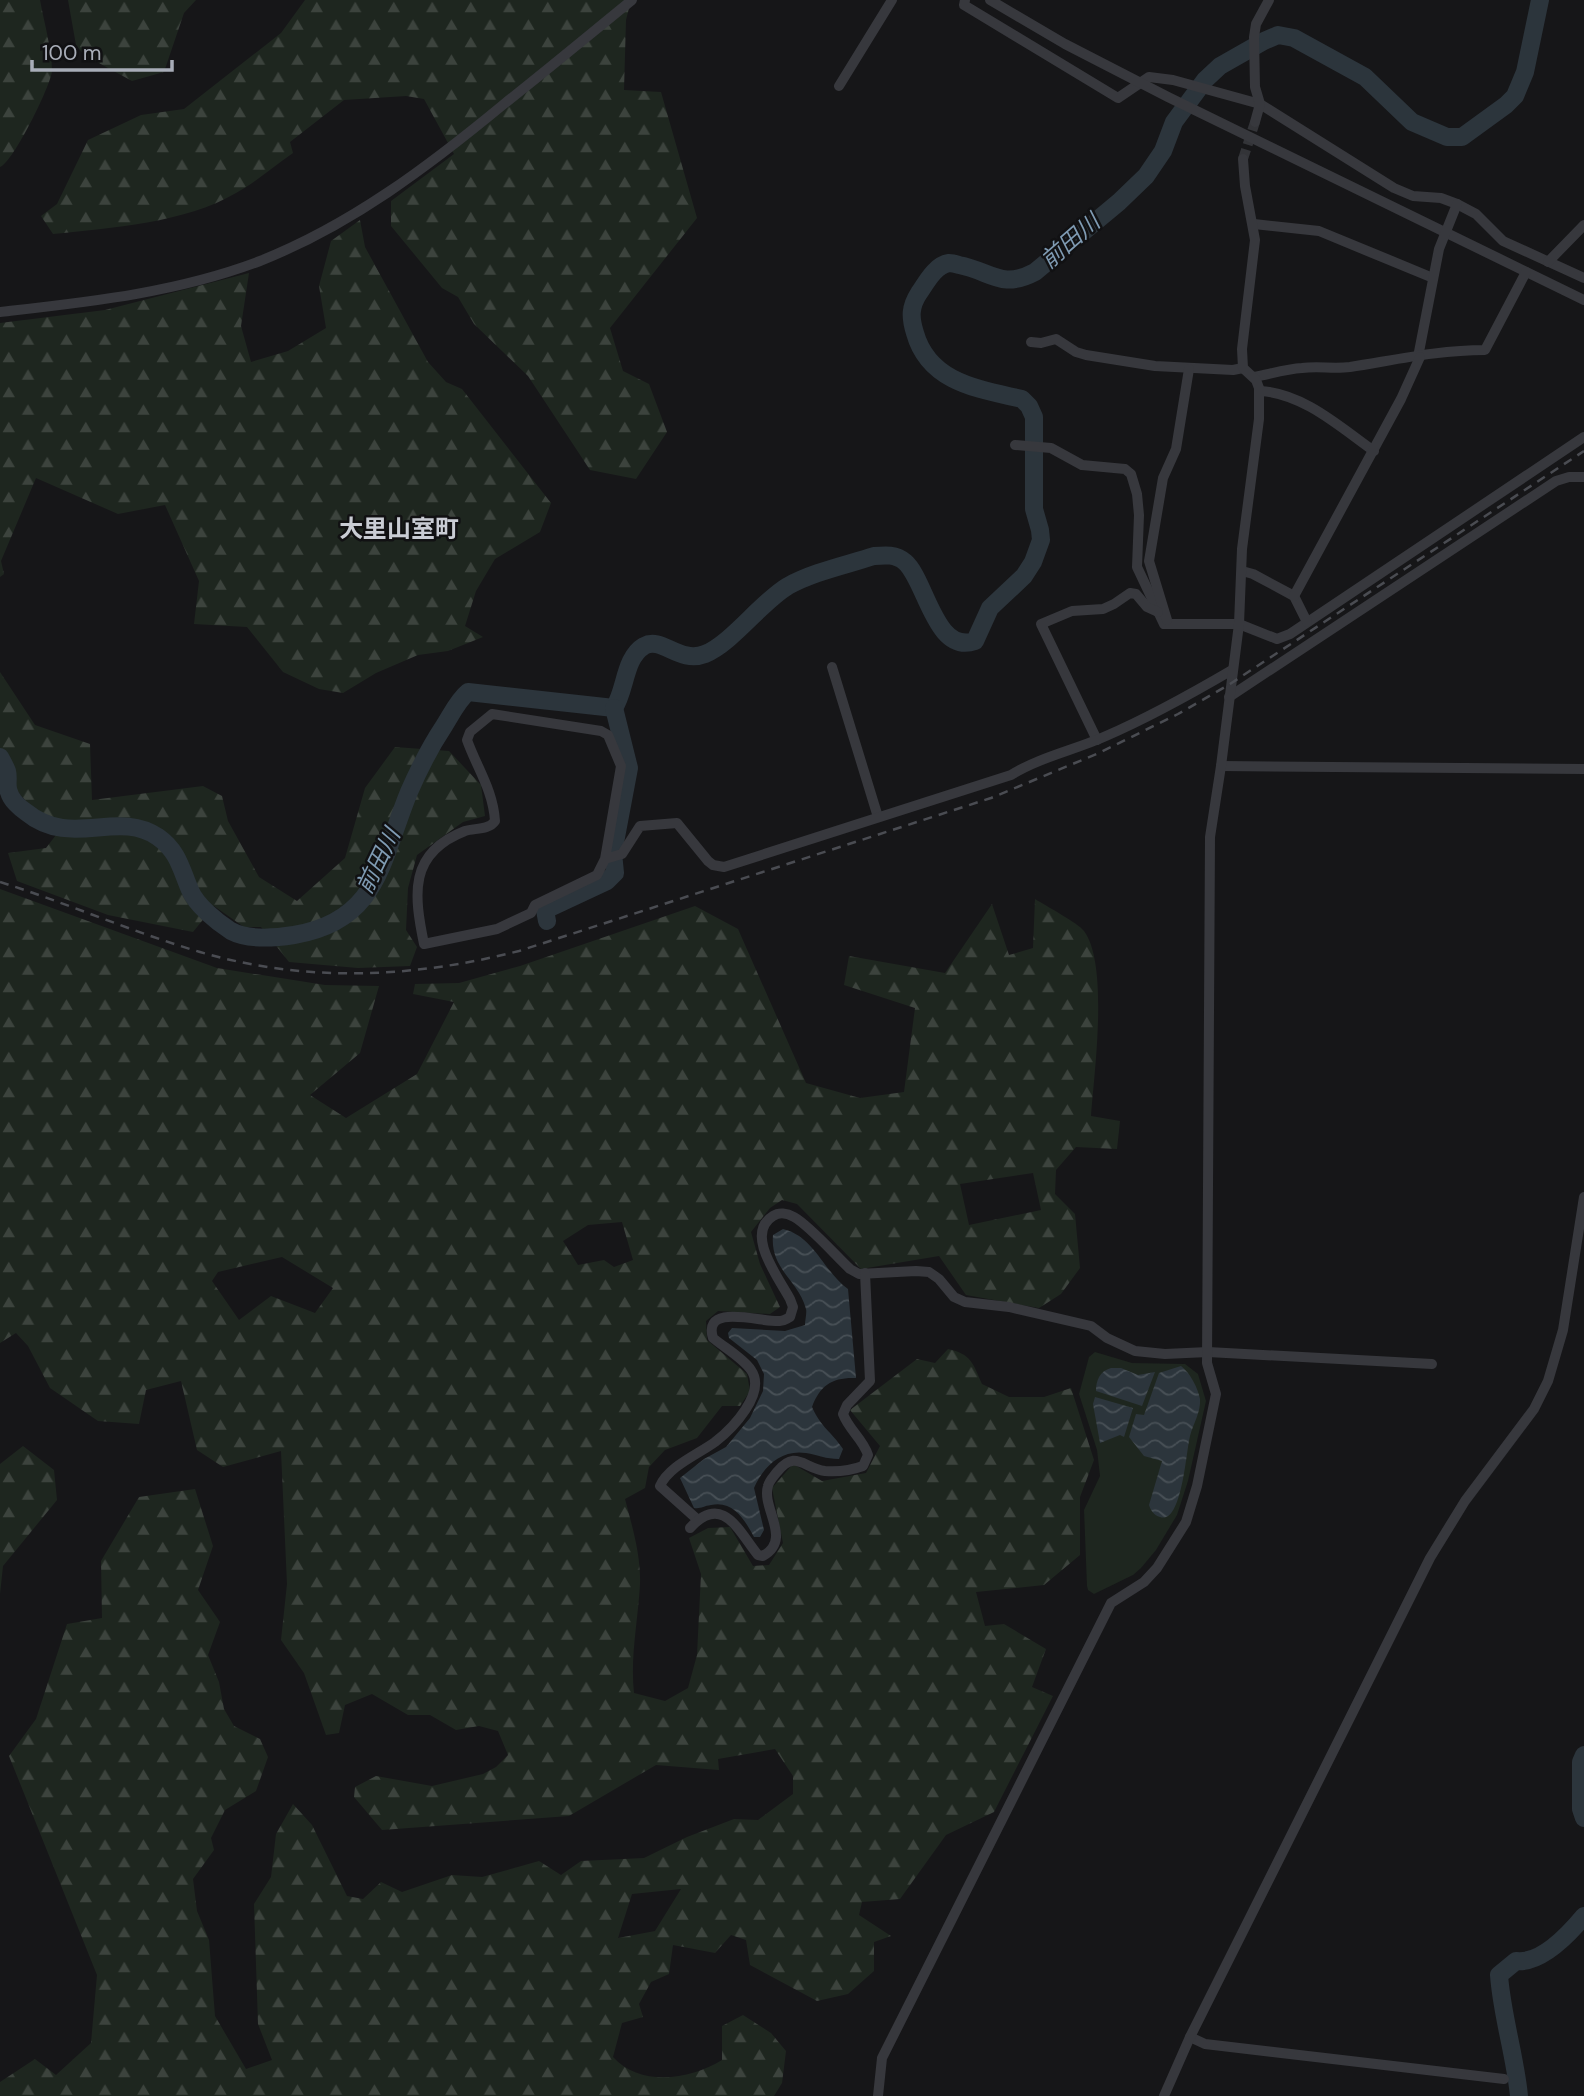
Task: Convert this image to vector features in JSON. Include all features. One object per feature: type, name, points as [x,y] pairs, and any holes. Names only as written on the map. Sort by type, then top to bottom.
[{"type":"street","points":[[0,312],[103,300],[194,282],[260,260],[321,232],[392,192],[447,152],[632,0]]},
{"type":"street","points":[[839,86],[892,0]]},
{"type":"street","points":[[965,0],[964,5],[1118,98],[1149,77],[1173,80],[1260,104],[1394,188],[1413,196],[1441,198],[1457,205],[1476,214],[1503,241],[1584,278]]},
{"type":"street","points":[[990,0],[1065,44],[1168,97],[1584,300]]},
{"type":"street","points":[[1255,122],[1260,104],[1254,76],[1256,24],[1269,0]]},
{"type":"street","points":[[878,2096],[882,2058],[1111,1603],[1144,1583],[1157,1568],[1186,1521],[1197,1486],[1216,1394],[1207,1363],[1210,838],[1239,624],[1242,549],[1259,419],[1260,391],[1254,377],[1243,368],[1242,349],[1255,252],[1254,224],[1247,199],[1243,159]]},
{"type":"street","points":[[1294,596],[1407,388],[1419,357],[1439,249],[1457,205]]},
{"type":"street","points":[[1254,224],[1320,231],[1433,278]]},
{"type":"street","points":[[1548,262],[1584,225]]},
{"type":"street","points":[[1254,377],[1299,368],[1336,369],[1446,351],[1485,350],[1526,272]]},
{"type":"street","points":[[1031,342],[1056,340],[1086,355],[1155,366],[1233,370],[1243,368]]},
{"type":"street","points":[[1168,624],[1149,561],[1163,478],[1176,449],[1189,369]]},
{"type":"street","points":[[1260,391],[1276,392],[1298,401],[1374,451]]},
{"type":"street","points":[[1019,446],[1051,448],[1082,465],[1125,470],[1132,474],[1138,494],[1137,567],[1164,624],[1239,624],[1277,639],[1307,622],[1584,437]]},
{"type":"street","points":[[1229,697],[1556,481],[1569,477],[1584,477]]},
{"type":"street","points":[[1242,571],[1294,596],[1307,622]]},
{"type":"street","points":[[1097,740],[1041,624],[1072,611],[1103,609],[1129,593],[1136,594],[1147,607],[1158,612]]},
{"type":"street","points":[[832,667],[878,817]]},
{"type":"street","points":[[610,858],[621,766],[608,735],[601,731],[492,714],[469,734],[467,740],[488,784],[495,821],[491,826],[465,832],[443,845],[421,868],[416,890],[424,944],[502,927],[531,913],[534,905],[597,875],[610,858],[622,854],[640,826],[677,822],[708,861],[724,867],[1011,775],[1028,764],[1097,740],[1179,702],[1232,670]]},
{"type":"street","points":[[1221,766],[1584,769]]},
{"type":"street","points":[[1164,2096],[1190,2037],[1430,1558],[1465,1501],[1534,1409],[1548,1381],[1563,1330],[1584,1197]]},
{"type":"street","points":[[865,1273],[870,1381],[847,1405],[843,1414],[848,1425],[865,1444],[868,1455],[863,1465],[851,1470],[824,1471],[795,1460],[785,1463],[768,1485],[768,1499],[776,1532],[774,1545],[770,1552],[763,1556],[758,1555],[730,1518],[720,1514],[709,1515],[694,1524],[660,1486],[663,1479],[717,1440],[752,1402],[756,1390],[750,1369],[713,1338],[711,1331],[714,1323],[722,1317],[782,1322],[790,1317],[793,1307],[762,1247],[761,1234],[764,1225],[771,1216],[778,1213],[796,1217],[850,1269],[859,1274],[865,1273],[916,1270],[929,1272],[939,1279],[954,1297],[965,1302],[1009,1307],[1091,1326],[1107,1338],[1135,1351],[1165,1354],[1208,1352],[1432,1364]]},
{"type":"street","points":[[1190,2037],[1205,2044],[1504,2079]]},
{"type":"green space","points":[[0,0],[40,0],[52,71],[30,123],[13,152],[0,167]]},
{"type":"green space","points":[[68,0],[196,0],[184,13],[164,72],[132,81],[84,55],[76,45]]},
{"type":"green space","points":[[305,0],[631,0],[626,20],[624,90],[661,92],[697,218],[610,328],[623,371],[649,384],[667,432],[636,479],[590,470],[528,376],[474,324],[458,297],[442,288],[391,226],[391,201],[454,154],[424,99],[406,96],[344,100],[290,142],[293,153],[243,189],[216,203],[171,218],[53,234],[41,216],[57,204],[88,140],[141,115],[184,109],[281,33]]},
{"type":"green space","points":[[360,220],[365,247],[428,362],[446,382],[462,389],[551,503],[540,532],[495,559],[476,591],[465,626],[483,637],[448,651],[418,655],[376,673],[343,693],[319,689],[283,672],[247,627],[194,624],[199,581],[165,505],[118,514],[36,478],[1,561],[4,574],[0,577],[0,323],[105,310],[249,273],[241,326],[251,362],[288,351],[326,328],[319,286],[331,241]]},
{"type":"green space","points":[[0,672],[35,725],[90,744],[92,800],[203,786],[222,796],[228,821],[259,877],[297,901],[345,858],[365,788],[395,747],[449,751],[481,785],[485,816],[463,822],[417,855],[408,888],[406,930],[417,947],[410,966],[358,968],[289,962],[261,927],[244,927],[214,906],[193,932],[108,915],[17,881],[8,853],[46,848],[56,835],[17,791],[0,754]]},
{"type":"green space","points":[[0,889],[217,968],[325,985],[379,986],[360,1053],[310,1095],[346,1118],[417,1074],[454,1002],[413,994],[415,984],[459,983],[520,966],[695,906],[738,929],[806,1083],[860,1098],[904,1092],[915,1008],[844,985],[849,956],[945,973],[992,904],[1009,955],[1033,948],[1035,899],[1081,928],[1092,947],[1096,968],[1098,1020],[1091,1116],[1120,1121],[1117,1149],[1076,1147],[1056,1170],[1055,1194],[1075,1214],[1080,1268],[1061,1294],[1039,1308],[966,1295],[939,1256],[861,1269],[797,1204],[782,1200],[770,1208],[751,1232],[760,1264],[780,1307],[770,1314],[718,1311],[706,1321],[707,1340],[747,1374],[750,1391],[740,1406],[722,1406],[697,1438],[665,1450],[649,1467],[645,1488],[625,1499],[636,1541],[640,1573],[634,1693],[665,1701],[688,1688],[697,1655],[701,1574],[689,1538],[708,1528],[730,1527],[753,1566],[769,1565],[783,1543],[772,1488],[793,1464],[822,1481],[866,1473],[880,1446],[850,1410],[917,1359],[935,1363],[948,1349],[956,1351],[970,1360],[982,1384],[1009,1397],[1044,1397],[1071,1388],[1094,1460],[1080,1497],[1080,1555],[1044,1585],[976,1592],[985,1626],[1004,1624],[1046,1649],[1032,1687],[1053,1696],[994,1812],[946,1835],[900,1899],[862,1902],[859,1915],[891,1936],[874,1942],[874,1971],[848,1994],[817,2001],[750,1965],[746,1940],[731,1935],[715,1953],[673,1945],[669,1974],[651,1982],[639,2004],[643,2017],[622,2023],[613,2057],[624,2067],[637,2073],[666,2077],[695,2072],[722,2060],[722,2026],[743,2015],[771,2033],[786,2051],[782,2083],[774,2096],[0,2096],[0,2082],[35,2059],[56,2075],[91,2043],[97,1975],[9,1756],[36,1719],[67,1624],[102,1618],[101,1561],[139,1497],[195,1489],[213,1546],[198,1590],[220,1622],[208,1655],[219,1682],[224,1709],[234,1726],[260,1739],[268,1757],[256,1791],[225,1810],[211,1838],[214,1850],[193,1879],[197,1911],[209,1940],[215,2016],[246,2069],[272,2060],[258,2024],[254,1904],[271,1877],[276,1834],[293,1804],[312,1825],[347,1896],[363,1899],[381,1882],[402,1892],[452,1875],[482,1877],[539,1861],[561,1875],[581,1861],[644,1858],[687,1837],[734,1819],[758,1820],[793,1794],[793,1776],[775,1749],[718,1759],[719,1770],[656,1765],[569,1816],[382,1830],[354,1797],[355,1787],[376,1776],[432,1786],[483,1774],[496,1767],[508,1755],[498,1731],[479,1726],[456,1730],[430,1715],[408,1715],[372,1694],[345,1705],[339,1733],[326,1735],[304,1673],[281,1640],[287,1584],[281,1451],[223,1467],[197,1450],[181,1381],[146,1390],[139,1424],[98,1421],[50,1388],[28,1346],[16,1333],[0,1343]],"holes":[[[1033,1173],[1041,1210],[969,1225],[960,1184]],[[622,1222],[633,1260],[614,1267],[604,1260],[578,1265],[563,1241],[588,1225]],[[282,1257],[333,1288],[315,1313],[271,1296],[239,1320],[212,1281],[218,1272]],[[681,1889],[655,1931],[618,1938],[632,1894]]]},
{"type":"green space","points":[[1095,1352],[1132,1363],[1185,1364],[1198,1374],[1206,1401],[1188,1481],[1177,1515],[1156,1550],[1141,1568],[1133,1575],[1094,1594],[1087,1586],[1084,1510],[1100,1476],[1097,1450],[1079,1394],[1089,1357]]},
{"type":"green space","points":[[23,1446],[54,1470],[57,1500],[3,1566],[0,1594],[0,1464]]},
{"type":"water","points":[[783,1229],[803,1239],[848,1289],[856,1378],[841,1379],[828,1384],[819,1393],[812,1407],[843,1449],[839,1459],[797,1452],[774,1461],[762,1473],[754,1488],[764,1530],[760,1537],[754,1537],[732,1508],[719,1504],[694,1508],[680,1478],[704,1459],[726,1447],[750,1418],[763,1391],[764,1374],[757,1360],[729,1338],[728,1333],[732,1328],[785,1331],[805,1325],[806,1311],[802,1299],[780,1266],[773,1247],[773,1235]]},
{"type":"water","points":[[1181,1366],[1195,1386],[1200,1404],[1190,1436],[1178,1499],[1167,1516],[1160,1517],[1149,1505],[1162,1461],[1144,1456],[1129,1437],[1136,1414],[1144,1415],[1159,1373]]},
{"type":"water","points":[[1111,1368],[1121,1368],[1138,1375],[1155,1372],[1142,1406],[1096,1391],[1099,1376]]},
{"type":"water","points":[[1095,1397],[1133,1408],[1124,1437],[1120,1435],[1100,1443],[1093,1404]]},
{"type":"waterway","name":"前田川","points":[[0,757],[7,771],[10,795],[16,804],[43,823],[60,828],[126,826],[142,829],[158,837],[170,848],[193,896],[220,923],[245,936],[287,936],[322,928],[344,916],[360,902],[383,863],[409,792],[425,758],[455,708],[468,692],[614,708],[629,666],[637,651],[644,646],[657,644],[687,656],[705,654],[726,641],[788,586],[874,556],[886,555],[902,559],[912,571],[941,627],[950,637],[961,642],[975,641],[990,608],[1024,576],[1033,562],[1041,540],[1034,509],[1034,417],[1022,399],[989,392],[958,381],[932,363],[922,350],[913,327],[912,312],[916,298],[931,275],[939,267],[949,263],[1004,279],[1023,277],[1035,272],[1146,176],[1163,151],[1174,122],[1205,80],[1220,66],[1278,35],[1294,38],[1365,77],[1412,122],[1447,137],[1462,137],[1515,96],[1525,72],[1540,0]]},
{"type":"waterway","name":"前田川","points":[[547,921],[545,910],[607,881],[615,873],[613,853],[629,768],[614,708]]},
{"type":"waterway","points":[[1584,1755],[1581,1762],[1581,1809],[1584,1818]]},
{"type":"waterway","points":[[1519,2096],[1499,1975],[1516,1961],[1525,1961],[1545,1953],[1584,1916]]},
{"type":"tunnel","points":[[1243,159],[1255,122]]},
{"type":"railway","points":[[0,882],[200,952],[280,969],[360,973],[399,971],[439,967],[519,951],[991,798],[1099,753],[1178,714],[1230,684],[1584,451]]},
{"type":"district","name":"大里山室町","points":[[399,529]]}]
